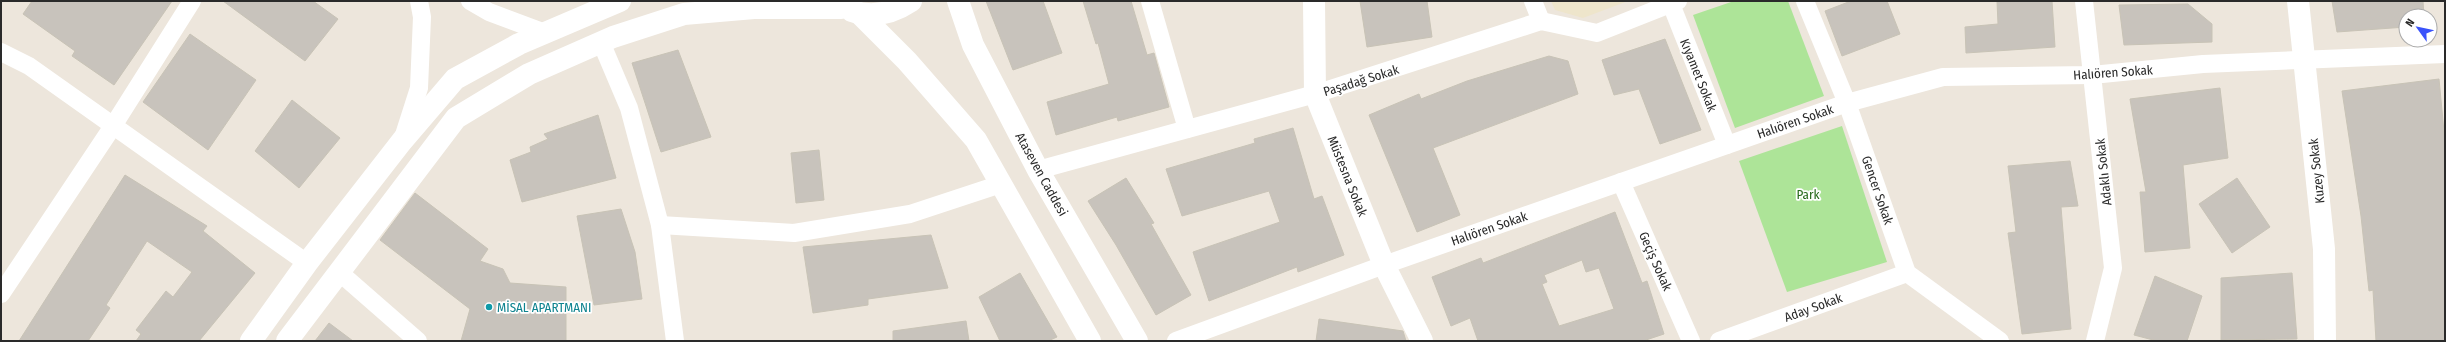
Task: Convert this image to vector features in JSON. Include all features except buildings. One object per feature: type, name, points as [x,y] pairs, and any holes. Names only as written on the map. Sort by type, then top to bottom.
[{"type":"main road","points":[[250,341],[307,263],[402,141],[455,79],[519,44],[620,1]]},
{"type":"main road","points":[[287,341],[456,118],[528,74],[601,42],[684,14],[754,8],[844,8],[880,15],[899,9],[911,1]]},
{"type":"main road","name":"Ataseven Caddesi","points":[[958,1],[973,45],[1038,170],[1137,341]]},
{"type":"main road","name":"Müstesna Sokak","points":[[1314,1],[1315,94],[1384,265],[1422,341]]},
{"type":"main road","name":"Kuzey Sokak","points":[[2298,1],[2324,249],[2325,341]]},
{"type":"main road","points":[[844,8],[907,61],[976,140],[1090,341]]},
{"type":"street","points":[[1,294],[113,126],[192,1]]},
{"type":"street","points":[[402,141],[419,88],[422,17],[419,1]]},
{"type":"street","points":[[470,1],[489,12],[545,33]]},
{"type":"street","points":[[1150,1],[1187,129]]},
{"type":"street","points":[[1533,1],[1540,20],[1597,33],[1675,2]]},
{"type":"street","name":"Gencer Sokak","points":[[1805,1],[1847,103],[1907,273]]},
{"type":"street","name":"Adaklı Sokak","points":[[2084,1],[2113,268],[2095,341]]},
{"type":"street","name":"Kıyamet Sokak","points":[[1675,2],[1727,145]]},
{"type":"street","name":"Paşadağ Sokak","points":[[1038,170],[1315,94],[1430,58],[1540,20]]},
{"type":"street","points":[[601,42],[629,108],[660,224],[675,341]]},
{"type":"street","points":[[1,52],[28,66],[307,263]]},
{"type":"street","name":"Halıören Sokak","points":[[1176,341],[1384,265],[1847,103],[1943,77],[2092,75],[2203,64],[2445,54]]},
{"type":"street","name":"Geçiş Sokak","points":[[1621,182],[1691,341]]},
{"type":"street","points":[[660,224],[794,233],[910,214],[1001,184]]},
{"type":"street","points":[[339,272],[418,341]]},
{"type":"street","points":[[1907,273],[2000,341]]},
{"type":"street","name":"Aday Sokak","points":[[1719,341],[1907,273]]},
{"type":"shaded area","points":[[1551,1],[1628,1],[1583,18],[1555,10]]},
{"type":"green space","points":[[1734,1],[1788,1],[1824,96],[1735,128],[1693,15]]},
{"type":"green space","name":"Park","points":[[1842,126],[1887,262],[1787,292],[1739,161]]},
{"type":"place","name":"MİSAL APARTMANI","points":[[489,307]]}]
